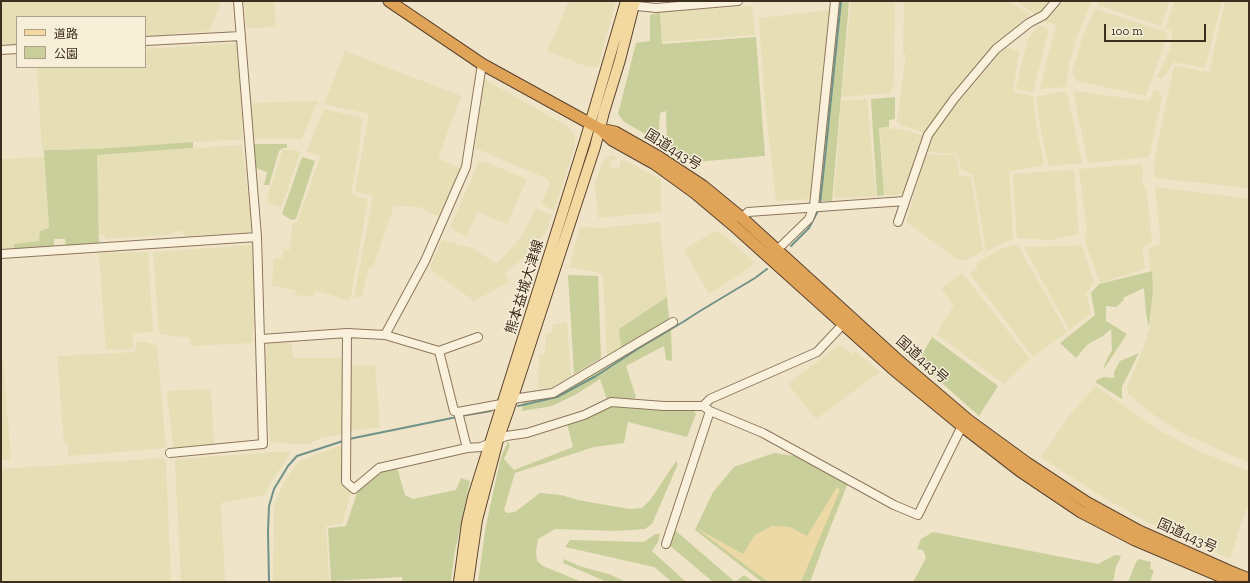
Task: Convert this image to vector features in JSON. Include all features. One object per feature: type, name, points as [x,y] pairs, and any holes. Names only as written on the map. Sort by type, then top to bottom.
[{"type":"highway","name":"国道443号","points":[[389,1],[482,64],[595,127],[612,140],[654,164],[695,193],[1020,471],[1081,512],[1135,540],[1234,582]]},
{"type":"highway","name":"国道443号","points":[[595,127],[616,132],[659,157],[703,186],[742,218],[777,250],[846,321]]},
{"type":"highway","name":"国道443号","points":[[965,423],[1086,502],[1139,532],[1249,579]]},
{"type":"main road","name":"熊本益城大津線","points":[[459,582],[467,523],[473,497],[508,401],[595,146],[595,127],[620,60],[630,3]]},
{"type":"main road","name":"熊本益城大津線","points":[[468,582],[477,520],[493,442]]},
{"type":"street","points":[[170,453],[263,444],[257,237],[238,1]]},
{"type":"street","points":[[630,3],[656,8],[738,1]]},
{"type":"street","points":[[777,250],[809,219],[818,206],[835,1]]},
{"type":"street","points":[[898,222],[928,135],[954,99],[996,49],[1044,14],[1056,1]]},
{"type":"street","points":[[146,41],[241,36]]},
{"type":"street","points":[[1,50],[16,49]]},
{"type":"street","points":[[385,335],[425,261],[466,167],[482,64]]},
{"type":"street","points":[[742,218],[748,212],[905,201]]},
{"type":"street","points":[[1,254],[257,237]]},
{"type":"street","points":[[666,544],[706,408],[710,400],[817,352],[846,321]]},
{"type":"street","points":[[459,416],[519,398],[553,393],[673,322]]},
{"type":"street","points":[[261,339],[347,333],[385,335],[439,351],[478,337]]},
{"type":"street","points":[[347,333],[346,482],[354,488],[379,468],[467,448],[481,447],[506,436],[527,433],[584,415],[611,402],[706,408],[763,433],[894,505],[918,515],[965,423]]},
{"type":"street","points":[[439,351],[454,411],[459,416],[467,448]]},
{"type":"shaded area","points":[[1,1],[222,1],[209,31],[146,36],[146,16],[16,16],[16,45],[1,46]]},
{"type":"shaded area","points":[[244,1],[274,1],[276,27],[249,28],[246,25]]},
{"type":"shaded area","points":[[569,1],[616,1],[598,67],[588,67],[547,51]]},
{"type":"shaded area","points":[[895,1],[894,85],[890,93],[841,97],[851,2]]},
{"type":"shaded area","points":[[904,1],[1009,1],[1030,14],[994,47],[925,133],[901,125],[897,121],[906,55],[903,53]]},
{"type":"shaded area","points":[[1015,1],[1050,1],[1041,11],[1035,14]]},
{"type":"shaded area","points":[[1062,1],[1092,1],[1078,33],[1069,64],[1066,87],[1040,89],[1056,25],[1044,21]]},
{"type":"shaded area","points":[[1099,1],[1170,1],[1161,26],[1097,5]]},
{"type":"shaded area","points":[[1174,1],[1222,1],[1205,68],[1173,62],[1169,70],[1161,79],[1157,77],[1171,47],[1172,31],[1166,28]]},
{"type":"shaded area","points":[[1225,1],[1249,1],[1249,188],[1155,178],[1155,157],[1174,66],[1209,72]]},
{"type":"shaded area","points":[[752,6],[755,35],[662,42],[661,12]]},
{"type":"shaded area","points":[[1095,9],[1168,33],[1146,96],[1077,81],[1072,73],[1083,35]]},
{"type":"shaded area","points":[[832,10],[812,199],[776,201],[765,105],[759,18]]},
{"type":"shaded area","points":[[1039,25],[1049,29],[1033,92],[1019,90],[1016,88],[1028,39]]},
{"type":"shaded area","points":[[238,43],[243,139],[96,149],[44,150],[42,153],[37,68],[146,68],[146,49]]},
{"type":"shaded area","points":[[1005,47],[1019,51],[1013,90],[1015,92],[1033,96],[1038,135],[1044,162],[1041,166],[1009,171],[1013,239],[986,251],[973,175],[962,170],[958,157],[955,154],[928,152],[925,149],[943,121]]},
{"type":"shaded area","points":[[345,51],[461,96],[438,158],[462,170],[441,218],[419,207],[394,206],[373,267],[369,267],[362,297],[354,298],[373,196],[355,191],[369,114],[324,104]]},
{"type":"shaded area","points":[[484,79],[567,126],[575,136],[575,147],[554,211],[541,204],[550,184],[548,179],[475,148]]},
{"type":"shaded area","points":[[1154,89],[1159,91],[1162,99],[1149,157],[1088,163],[1073,91],[1150,101]]},
{"type":"shaded area","points":[[1065,91],[1068,97],[1082,163],[1049,166],[1041,132],[1036,97]]},
{"type":"shaded area","points":[[867,99],[876,196],[834,198],[841,101]]},
{"type":"shaded area","points":[[318,101],[302,139],[251,139],[249,103]]},
{"type":"shaded area","points":[[324,109],[362,118],[359,150],[351,194],[368,199],[350,301],[315,290],[313,297],[296,295],[295,290],[272,286],[274,258],[282,258],[284,249],[290,250],[293,222],[297,222],[320,157],[307,151]]},
{"type":"shaded area","points":[[880,128],[899,129],[924,135],[904,194],[888,196],[884,194]]},
{"type":"shaded area","points":[[242,145],[253,232],[184,236],[183,230],[168,235],[106,239],[104,235],[99,235],[96,155]]},
{"type":"shaded area","points":[[283,149],[299,151],[300,153],[282,206],[278,207],[268,203],[267,198]]},
{"type":"shaded area","points":[[926,154],[954,155],[957,158],[959,175],[971,177],[983,251],[966,260],[957,259],[906,222]]},
{"type":"shaded area","points":[[615,155],[615,160],[610,161],[611,168],[620,168],[620,161],[626,161],[661,180],[661,212],[598,218],[595,183],[604,159]]},
{"type":"shaded area","points":[[45,157],[49,229],[39,241],[14,244],[14,249],[1,250],[1,159]]},
{"type":"shaded area","points":[[483,161],[527,179],[507,224],[478,212],[466,237],[450,227],[479,162]]},
{"type":"shaded area","points":[[1140,164],[1143,168],[1142,182],[1146,188],[1152,243],[1142,247],[1145,269],[1100,283],[1085,242],[1087,232],[1079,169]]},
{"type":"shaded area","points":[[1074,171],[1079,234],[1050,240],[1017,238],[1013,174]]},
{"type":"shaded area","points":[[1155,187],[1249,199],[1249,463],[1182,433],[1154,415],[1128,394],[1127,386],[1141,354],[1150,327],[1153,291],[1148,249],[1161,243]]},
{"type":"shaded area","points":[[536,208],[552,215],[548,228],[532,251],[505,273],[509,282],[474,301],[435,273],[430,267],[442,240],[472,248],[497,264],[521,237]]},
{"type":"shaded area","points":[[660,222],[667,297],[619,329],[621,348],[607,357],[603,274],[569,267],[580,227],[600,228]]},
{"type":"shaded area","points":[[717,232],[723,234],[754,262],[750,268],[709,294],[684,250],[711,233]]},
{"type":"shaded area","points":[[1079,244],[1082,246],[1094,283],[1086,293],[1091,314],[1069,330],[1024,247],[1071,246]]},
{"type":"shaded area","points":[[253,245],[256,301],[252,343],[191,346],[190,338],[159,334],[153,252]]},
{"type":"shaded area","points":[[1015,245],[1018,246],[1067,332],[1033,357],[970,274],[978,267],[976,264],[983,259],[1001,249]]},
{"type":"shaded area","points":[[148,252],[153,332],[133,333],[133,349],[106,350],[99,253]]},
{"type":"shaded area","points":[[962,273],[1030,359],[1004,384],[936,334],[954,305],[941,288]]},
{"type":"shaded area","points":[[567,323],[571,376],[552,388],[538,389],[539,355],[545,354],[546,334],[552,333],[553,324]]},
{"type":"shaded area","points":[[137,342],[147,342],[157,346],[166,448],[68,456],[68,444],[64,443],[57,356],[135,352]]},
{"type":"shaded area","points":[[268,343],[291,343],[293,358],[343,358],[344,434],[323,437],[308,444],[270,443],[265,347]]},
{"type":"shaded area","points":[[839,345],[852,354],[855,351],[880,372],[816,419],[788,384]]},
{"type":"shaded area","points":[[3,359],[11,460],[1,460],[1,360]]},
{"type":"shaded area","points":[[349,365],[375,365],[380,428],[348,430]]},
{"type":"shaded area","points":[[1096,386],[1157,429],[1201,452],[1249,471],[1249,503],[1230,559],[1147,522],[1096,493],[1041,457],[1071,413]]},
{"type":"shaded area","points":[[211,389],[214,444],[173,448],[167,391]]},
{"type":"shaded area","points":[[343,445],[344,483],[352,487],[342,524],[326,526],[329,580],[273,582],[274,504],[286,479],[298,462]]},
{"type":"shaded area","points":[[290,451],[289,456],[273,479],[265,495],[221,503],[225,582],[181,582],[176,459]]},
{"type":"shaded area","points":[[164,458],[166,463],[171,582],[1,582],[1,469]]},
{"type":"green space","points":[[849,2],[832,201],[818,201],[838,3]]},
{"type":"green space","points":[[660,12],[662,44],[756,37],[765,156],[696,162],[667,146],[666,111],[660,113],[658,141],[624,122],[618,114],[636,43],[650,41],[650,15]]},
{"type":"green space","points":[[895,97],[895,119],[889,120],[889,127],[879,128],[884,195],[877,196],[871,99]]},
{"type":"green space","points":[[193,142],[193,148],[97,155],[99,244],[66,247],[65,239],[54,239],[54,246],[14,249],[14,244],[39,241],[40,231],[49,228],[44,150],[96,149]]},
{"type":"green space","points":[[254,144],[287,144],[287,148],[283,148],[279,151],[269,185],[264,185],[267,172],[256,168]]},
{"type":"green space","points":[[302,157],[315,161],[296,219],[291,220],[282,214]]},
{"type":"green space","points":[[1152,271],[1153,291],[1149,327],[1146,314],[1144,288],[1123,298],[1124,300],[1116,307],[1106,306],[1106,321],[1127,334],[1104,369],[1105,363],[1112,350],[1111,329],[1103,336],[1088,344],[1076,358],[1060,343],[1095,315],[1091,293],[1099,284]]},
{"type":"green space","points":[[568,275],[598,276],[601,358],[574,374]]},
{"type":"green space","points":[[667,297],[669,318],[664,323],[621,348],[619,329]]},
{"type":"green space","points":[[671,327],[672,361],[666,360],[664,346],[626,366],[636,397],[630,401],[631,408],[693,410],[696,414],[687,437],[628,422],[624,443],[594,447],[515,473],[504,510],[507,513],[515,512],[540,493],[561,495],[578,500],[629,509],[642,508],[651,499],[676,461],[678,464],[652,524],[645,529],[617,531],[555,529],[538,539],[536,552],[537,561],[543,566],[582,582],[478,582],[486,525],[501,457],[508,441],[510,446],[504,459],[514,470],[573,447],[567,424],[610,408],[600,379],[575,395],[552,406],[522,411],[523,400],[555,395]]},
{"type":"green space","points":[[932,337],[998,386],[979,416],[918,362]]},
{"type":"green space","points":[[1139,353],[1122,387],[1122,399],[1095,382],[1104,377],[1114,378],[1114,372],[1120,361]]},
{"type":"green space","points":[[774,453],[795,456],[848,483],[810,582],[762,582],[695,530],[713,492],[734,467]]},
{"type":"green space","points":[[396,467],[405,495],[413,499],[456,490],[461,478],[470,481],[454,556],[451,582],[402,582],[402,577],[331,581],[328,528],[346,526],[359,487],[379,471]]},
{"type":"green space","points":[[675,530],[735,582],[713,582],[669,545]]},
{"type":"green space","points":[[933,532],[1098,564],[1115,555],[1121,556],[1116,567],[1113,582],[913,582],[926,558],[923,550],[917,549],[921,539]]},
{"type":"green space","points":[[655,534],[660,534],[658,542],[652,551],[686,582],[672,582],[654,567],[565,547],[570,540],[644,542]]},
{"type":"green space","points":[[564,559],[579,566],[609,574],[626,582],[607,582],[563,563]]},
{"type":"green space","points":[[1139,559],[1151,562],[1150,569],[1154,570],[1150,582],[1128,582],[1136,562]]},
{"type":"green space","points":[[744,575],[754,582],[735,582]]},
{"type":"sand","points":[[837,487],[840,490],[801,582],[768,582],[696,528],[743,554],[755,535],[772,526],[790,527],[807,536]]},
{"type":"waterway","points":[[820,204],[841,1]]},
{"type":"waterway","points":[[791,246],[809,228],[819,209]]},
{"type":"waterway","points":[[518,406],[557,397],[596,376],[639,348],[755,278],[767,269]]},
{"type":"waterway","points":[[461,416],[491,411]]},
{"type":"waterway","points":[[349,439],[457,417]]},
{"type":"waterway","points":[[269,582],[269,506],[274,489],[288,466],[297,456],[343,441]]}]
